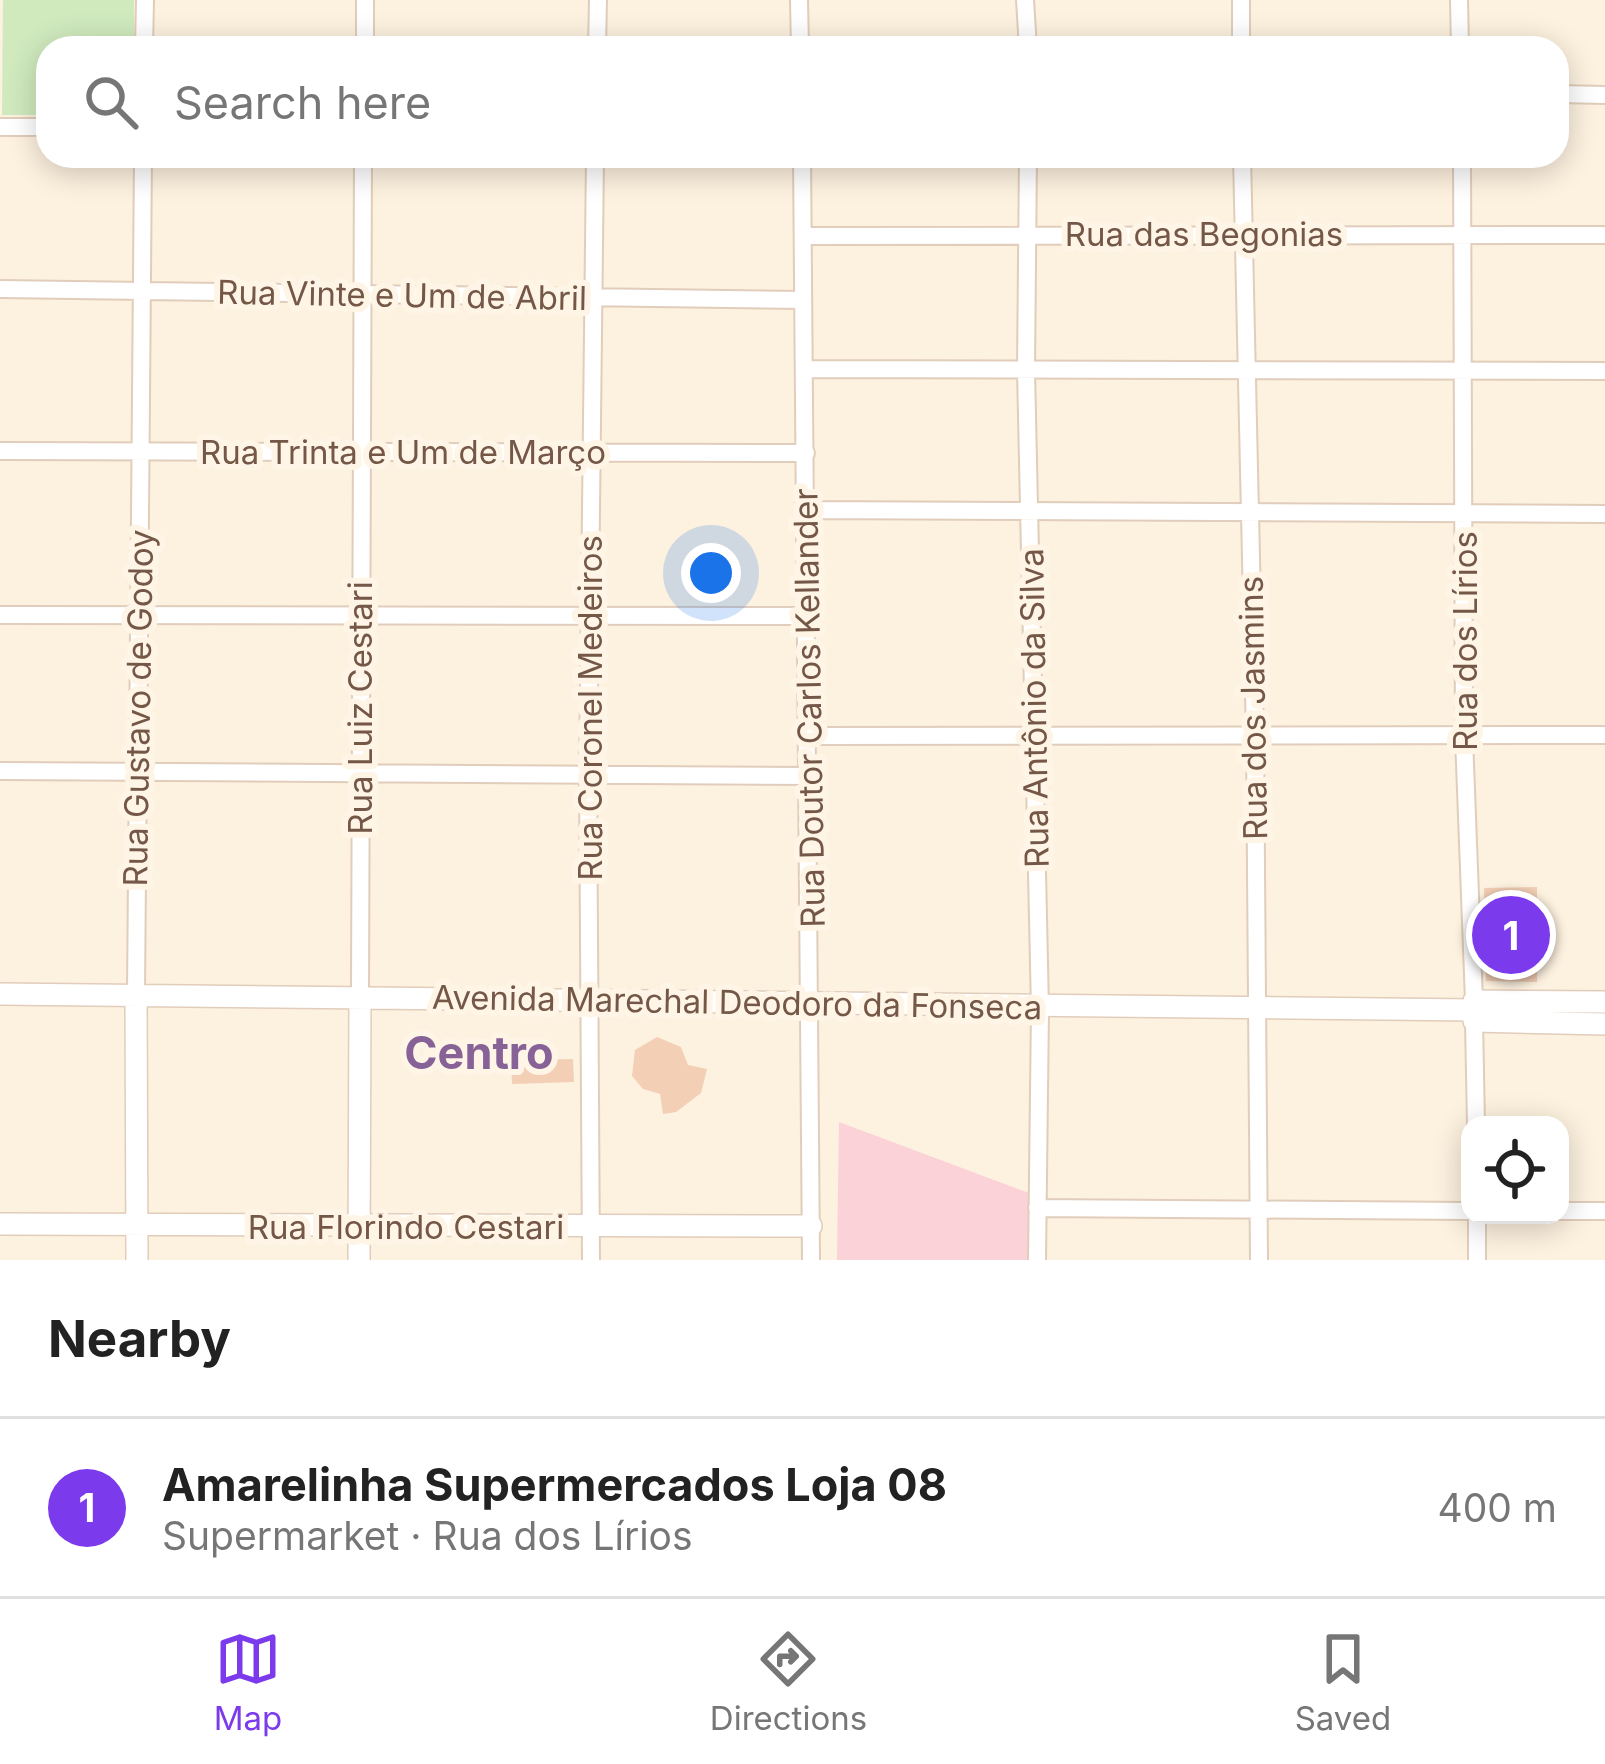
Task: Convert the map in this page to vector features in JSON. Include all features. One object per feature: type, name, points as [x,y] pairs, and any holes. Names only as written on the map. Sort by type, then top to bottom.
[{"type":"street","points":[[145,0],[145,36]]},
{"type":"street","points":[[365,0],[365,36]]},
{"type":"street","points":[[597,36],[598,0]]},
{"type":"street","points":[[799,0],[800,36]]},
{"type":"street","points":[[1025,0],[1027,36]]},
{"type":"street","points":[[1241,0],[1241,36]]},
{"type":"street","points":[[1459,0],[1460,36]]},
{"type":"street","points":[[1569,94],[1605,95]]},
{"type":"street","points":[[0,127],[36,127]]},
{"type":"street","name":"Rua Gustavo de Godoy","points":[[137,1260],[136,772],[143,168]]},
{"type":"street","name":"Rua Luiz Cestari","points":[[359,1260],[363,168]]},
{"type":"street","name":"Rua Coronel Medeiros","points":[[591,1260],[588,775],[595,168]]},
{"type":"street","name":"Rua Doutor Carlos Kellander","points":[[802,168],[811,1260]]},
{"type":"street","name":"Rua Antônio da Silva","points":[[1028,168],[1026,370],[1040,1009],[1037,1260]]},
{"type":"street","name":"Rua dos Jasmins","points":[[1242,168],[1255,737],[1259,1260]]},
{"type":"street","name":"Rua dos Lírios","points":[[1462,168],[1464,736],[1476,1116]]},
{"type":"street","name":"Rua das Begonias","points":[[803,236],[1605,235]]},
{"type":"street","name":"Rua Vinte e Um de Abril","points":[[0,290],[803,299]]},
{"type":"street","points":[[805,369],[1605,371]]},
{"type":"street","name":"Rua Trinta e Um de Março","points":[[0,451],[806,453]]},
{"type":"street","points":[[806,510],[1605,514]]},
{"type":"street","points":[[0,615],[806,616]]},
{"type":"street","points":[[809,736],[1605,735]]},
{"type":"street","points":[[0,771],[810,776]]},
{"type":"street","name":"Avenida Marechal Deodoro da Fonseca","points":[[0,994],[812,999],[1040,1009],[1474,1010],[1605,1002]]},
{"type":"street","name":"Avenida Marechal Deodoro da Fonseca","points":[[1474,1010],[1605,1024]]},
{"type":"street","points":[[1037,1208],[1461,1213]]},
{"type":"street","points":[[1569,1211],[1605,1211]]},
{"type":"street","name":"Rua Florindo Cestari","points":[[0,1224],[812,1226]]},
{"type":"street","points":[[1475,1224],[1477,1260]]},
{"type":"shaded area","points":[[839,1122],[1029,1193],[1030,1260],[837,1260]]},
{"type":"green space","points":[[3,0],[134,0],[134,36],[36,36],[36,115],[2,115]]},
{"type":"building","points":[[1537,887],[1537,982],[1486,981],[1484,888]]},
{"type":"building","points":[[657,1037],[681,1047],[688,1065],[707,1069],[701,1093],[676,1112],[663,1114],[660,1094],[643,1089],[632,1076],[635,1050]]},
{"type":"building","points":[[573,1059],[574,1082],[512,1084],[511,1060]]},
{"type":"place","name":"Amarelinha Supermercados Loja 08","points":[[1511,935]]},
{"type":"district","name":"Centro","points":[[479,1053]]}]
